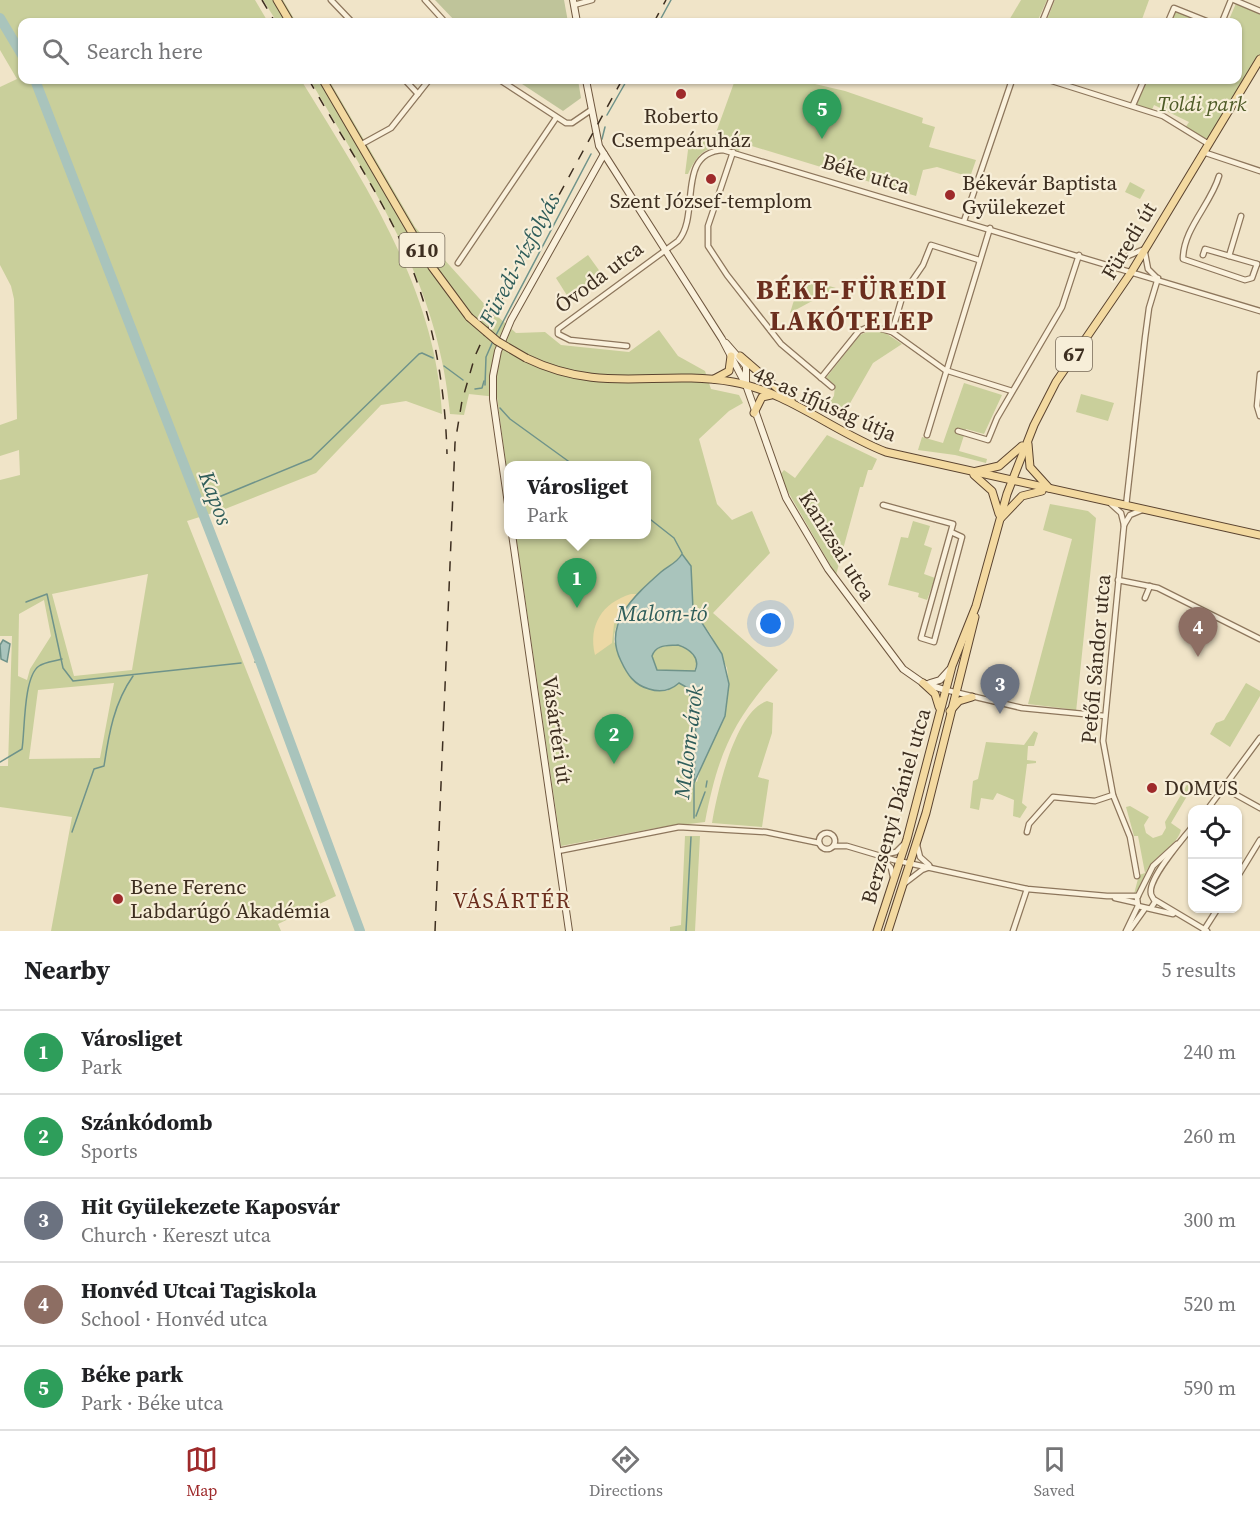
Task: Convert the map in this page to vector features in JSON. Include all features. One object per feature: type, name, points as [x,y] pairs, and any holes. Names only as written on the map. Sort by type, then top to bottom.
[{"type":"main road","points":[[277,0],[288,18]]},
{"type":"main road","name":"Füredi út","points":[[1028,439],[1056,382],[1132,271],[1260,58]]},
{"type":"main road","name":"610","points":[[325,84],[362,144]]},
{"type":"main road","name":"48-as ifjúság útja","points":[[362,144],[448,292],[469,316],[497,341],[526,358],[563,373],[592,378],[708,380],[746,385],[772,394],[886,452],[969,472]]},
{"type":"main road","points":[[708,380],[725,374],[731,366],[731,356]]},
{"type":"main road","points":[[740,356],[812,416]]},
{"type":"main road","points":[[754,413],[762,397],[772,394]]},
{"type":"main road","points":[[969,472],[999,466],[1012,458],[1028,439]]},
{"type":"main road","points":[[1028,439],[1030,467],[1040,481],[1051,490]]},
{"type":"main road","name":"67","points":[[945,690],[976,606],[999,520],[1028,439]]},
{"type":"main road","points":[[969,472],[992,491],[998,503],[999,520]]},
{"type":"main road","name":"610","points":[[969,472],[1260,535]]},
{"type":"main road","points":[[999,520],[1022,496],[1051,490]]},
{"type":"main road","name":"67","points":[[955,692],[974,630],[976,606]]},
{"type":"main road","points":[[924,683],[935,694],[940,710]]},
{"type":"main road","name":"Berzsenyi Dániel utca","points":[[877,931],[907,839],[945,690]]},
{"type":"main road","name":"Berzsenyi Dániel utca","points":[[888,931],[917,842],[955,692]]},
{"type":"main road","points":[[949,713],[959,701],[972,697]]},
{"type":"street","points":[[331,0],[348,18]]},
{"type":"street","points":[[425,0],[441,18]]},
{"type":"street","points":[[576,18],[574,2],[592,0]]},
{"type":"street","points":[[1044,18],[1051,0]]},
{"type":"street","points":[[1224,18],[1232,0],[1260,11]]},
{"type":"street","points":[[1170,18],[1174,8],[1199,18]]},
{"type":"street","points":[[409,84],[418,94]]},
{"type":"street","points":[[362,144],[391,129],[426,84]]},
{"type":"street","points":[[506,84],[556,117],[572,123],[591,110]]},
{"type":"street","name":"Kanizsai utca","points":[[587,84],[597,139],[604,154],[722,339],[746,385],[780,486],[809,539],[879,639],[903,669],[924,683],[945,690]]},
{"type":"street","points":[[964,221],[1011,84]]},
{"type":"street","points":[[1062,84],[1133,105],[1177,123],[1207,143]]},
{"type":"street","points":[[1133,105],[1142,84]]},
{"type":"street","points":[[458,263],[556,117]]},
{"type":"street","name":"Béke utca","points":[[664,250],[678,241],[685,232],[689,215],[692,177],[700,160],[715,150],[733,152],[1158,278],[1260,311]]},
{"type":"street","name":"48-as ifjúság útja","points":[[733,152],[706,237],[714,258],[781,344],[832,387]]},
{"type":"street","points":[[1202,152],[1260,171]]},
{"type":"street","points":[[504,476],[493,399],[493,376],[498,351],[511,320],[604,154]]},
{"type":"street","points":[[1203,255],[1205,249],[1258,265],[1254,275],[1245,280],[1183,259],[1189,235],[1209,201],[1219,176]]},
{"type":"street","points":[[1229,256],[1241,216]]},
{"type":"street","points":[[927,435],[990,228]]},
{"type":"street","points":[[891,332],[906,289],[923,266],[931,245],[979,260]]},
{"type":"street","points":[[1109,264],[1134,256],[1144,249],[1148,269],[1158,278],[1149,308],[1126,506]]},
{"type":"street","name":"Óvoda utca","points":[[627,346],[570,340],[558,334],[561,324],[664,250]]},
{"type":"street","points":[[958,430],[988,440],[1012,391],[1062,307],[1079,255]]},
{"type":"street","points":[[821,378],[859,331],[871,326],[891,332],[945,370],[1012,391]]},
{"type":"street","name":"Kanizsai utca","points":[[722,339],[740,356],[748,372],[746,385]]},
{"type":"street","points":[[1260,374],[1257,406],[1260,416]]},
{"type":"street","points":[[1109,502],[1120,513],[1124,525]]},
{"type":"street","points":[[883,505],[953,524],[921,638],[934,642],[962,537],[951,532]]},
{"type":"street","points":[[1124,525],[1130,515],[1144,510]]},
{"type":"street","name":"Petőfi Sándor utca","points":[[1124,525],[1105,716],[1104,755],[1113,795],[1130,837],[1137,876]]},
{"type":"street","name":"Vásártéri út","points":[[513,539],[569,931]]},
{"type":"street","points":[[1118,579],[1150,585],[1260,639]]},
{"type":"street","points":[[1145,598],[1150,585]]},
{"type":"street","points":[[930,605],[943,609]]},
{"type":"street","points":[[924,683],[940,680],[952,666]]},
{"type":"street","points":[[945,690],[1038,711],[1105,716]]},
{"type":"street","points":[[1211,805],[1260,738]]},
{"type":"street","points":[[1224,788],[1260,808]]},
{"type":"street","points":[[1027,832],[1029,824],[1053,797],[1095,801],[1113,795]]},
{"type":"street","points":[[558,850],[679,828],[720,828],[820,840],[830,833],[835,843]]},
{"type":"street","points":[[1151,893],[1164,864],[1188,832]]},
{"type":"street","points":[[1128,931],[1148,874],[1159,860],[1185,836]]},
{"type":"street","points":[[879,855],[896,852],[907,839]]},
{"type":"street","points":[[820,840],[826,849],[835,843],[900,861],[1027,889],[1107,896],[1151,893]]},
{"type":"street","points":[[1242,869],[1260,840]]},
{"type":"street","points":[[917,842],[920,857],[931,866]]},
{"type":"street","points":[[879,855],[891,868],[893,882]]},
{"type":"street","points":[[903,885],[931,866]]},
{"type":"street","points":[[1013,931],[1027,889]]},
{"type":"street","points":[[1151,893],[1155,900],[1206,930],[1216,913]]},
{"type":"street","points":[[1107,896],[1138,905],[1144,910]]},
{"type":"street","points":[[1151,908],[1155,900]]},
{"type":"street","points":[[1128,931],[1144,910],[1151,908],[1182,917]]},
{"type":"green space","points":[[0,0],[255,0],[266,18],[18,18],[18,84],[303,84],[349,158],[393,239],[426,324],[437,368],[442,414],[406,401],[381,405],[316,473],[225,509],[187,521],[336,896],[278,924],[281,931],[51,931],[72,817],[0,807],[0,766],[8,766],[12,636],[0,636],[0,480],[20,475],[19,450],[0,456],[0,425],[17,419],[14,299],[11,286],[0,265],[0,87],[17,79],[0,50]],"holes":[[[148,574],[132,670],[74,676],[52,594]],[[44,600],[51,636],[30,669],[27,680],[18,676],[19,614]],[[114,683],[100,758],[29,759],[38,690]]]},
{"type":"green space","points":[[263,0],[283,0],[294,18],[274,18]]},
{"type":"green space","points":[[435,0],[564,0],[567,18],[452,18]]},
{"type":"green space","points":[[1021,0],[1047,0],[1039,18],[1010,18]]},
{"type":"green space","points":[[1055,0],[1149,0],[1142,18],[1048,18]]},
{"type":"green space","name":"Toldi park","points":[[1237,1],[1260,11],[1260,59],[1207,143],[1185,128],[1189,122],[1154,105],[1151,112],[1133,105],[1142,84],[1242,84],[1242,18],[1230,18]]},
{"type":"green space","points":[[1174,8],[1199,18],[1170,18]]},
{"type":"green space","points":[[312,84],[331,84],[415,227],[487,307],[516,333],[545,332],[561,345],[629,352],[659,330],[678,356],[705,371],[711,389],[739,395],[743,403],[729,411],[699,439],[717,504],[732,520],[752,511],[770,553],[713,613],[778,670],[749,706],[729,740],[715,777],[705,822],[656,828],[561,846],[517,539],[651,539],[651,461],[506,461],[497,397],[469,394],[464,415],[450,414],[443,367],[432,322],[417,280],[400,239]],"holes":[[[679,560],[691,566],[693,609],[711,635],[727,668],[729,684],[725,716],[703,760],[697,782],[692,779],[696,719],[688,688],[679,683],[667,691],[652,690],[614,642],[615,630],[627,606],[658,575]]]},
{"type":"green space","points":[[522,84],[579,84],[581,98],[563,111]]},
{"type":"green space","points":[[734,84],[815,84],[845,91],[923,118],[922,123],[935,127],[929,147],[976,160],[970,177],[937,167],[923,170],[916,196],[742,143],[739,151],[721,148],[708,149],[698,158],[688,174],[685,174],[689,142],[693,138],[713,141]]},
{"type":"green space","points":[[1130,182],[1145,190],[1140,199],[1125,192]]},
{"type":"green space","points":[[588,255],[601,273],[568,297],[556,278]]},
{"type":"green space","points":[[805,279],[836,288],[790,313],[800,281],[804,282]]},
{"type":"green space","points":[[871,330],[884,332],[902,344],[873,363],[841,419],[824,410],[834,396],[835,385],[826,378],[860,335]]},
{"type":"green space","points":[[964,383],[1002,395],[984,434],[966,429],[959,451],[987,459],[986,463],[955,455],[918,450],[922,437],[943,443]]},
{"type":"green space","points":[[1081,394],[1114,403],[1108,421],[1076,412]]},
{"type":"green space","points":[[827,435],[877,459],[872,470],[868,470],[863,487],[860,487],[836,575],[779,476],[784,470],[795,478]]},
{"type":"green space","points":[[1050,504],[1088,511],[1096,518],[1076,712],[1069,712],[1069,709],[1028,704],[1072,539],[1043,530]]},
{"type":"green space","points":[[913,521],[930,526],[924,545],[932,548],[924,574],[935,578],[927,600],[918,597],[919,593],[888,585],[901,537],[908,538]]},
{"type":"green space","points":[[678,645],[687,649],[695,658],[694,671],[657,670],[652,655],[654,652],[663,647]]},
{"type":"green space","points":[[1246,683],[1260,691],[1260,696],[1230,747],[1210,734],[1216,723],[1224,720]]},
{"type":"green space","points":[[767,701],[773,703],[772,733],[758,777],[769,780],[762,827],[712,823],[723,774],[737,736],[756,708]]},
{"type":"green space","points":[[1034,731],[1038,733],[1034,746],[1028,746],[1027,760],[1036,761],[1036,763],[1027,764],[1022,803],[1027,807],[1020,818],[1013,816],[1014,800],[997,793],[993,800],[981,798],[979,810],[970,808],[973,781],[978,779],[986,742],[1024,745]]},
{"type":"green space","points":[[1188,783],[1193,786],[1171,823],[1181,830],[1179,835],[1172,845],[1150,865],[1134,894],[1139,875],[1145,873],[1138,836],[1134,836],[1126,807],[1130,806],[1149,817],[1144,825],[1146,833],[1153,838],[1162,835],[1166,828],[1165,822]]},
{"type":"green space","points":[[685,836],[700,836],[695,931],[670,931],[670,927],[681,925]]},
{"type":"sand","points":[[631,594],[637,594],[614,624],[612,643],[595,655],[594,634],[600,617],[612,603]]},
{"type":"water","name":"Malom-tó","points":[[682,554],[691,566],[693,609],[722,654],[729,684],[725,716],[694,783],[696,719],[688,688],[679,683],[672,688],[657,691],[639,685],[626,670],[616,647],[618,623],[624,611],[641,590]],"holes":[[[678,645],[695,658],[697,662],[695,671],[657,670],[652,656],[656,649]]]},
{"type":"water","points":[[3,640],[10,644],[7,662],[1,659],[0,645]]},
{"type":"waterway","name":"Füredi-vízfolyás","points":[[661,18],[671,0]]},
{"type":"waterway","name":"Kapos","points":[[0,18],[18,48]]},
{"type":"waterway","name":"Kapos","points":[[37,84],[260,661],[360,931]]},
{"type":"waterway","name":"Füredi-vízfolyás","points":[[607,115],[625,84]]},
{"type":"waterway","name":"Füredi-vízfolyás","points":[[602,139],[605,127]]},
{"type":"waterway","name":"Füredi-vízfolyás","points":[[495,337],[591,154]]},
{"type":"waterway","name":"Füredi-vízfolyás","points":[[485,385],[486,357],[493,341]]},
{"type":"waterway","points":[[208,504],[214,499],[311,459],[419,354],[433,358]]},
{"type":"waterway","points":[[444,366],[463,380]]},
{"type":"waterway","points":[[475,389],[482,388],[484,381]]},
{"type":"waterway","name":"Malom-árok","points":[[500,408],[510,419],[568,461]]},
{"type":"waterway","name":"Malom-árok","points":[[651,520],[674,538],[682,553]]},
{"type":"waterway","points":[[26,602],[47,594],[63,668],[73,681],[241,663]]},
{"type":"waterway","points":[[0,762],[22,749],[27,693],[34,672],[41,665],[62,659]]},
{"type":"waterway","name":"Kapos","points":[[255,662],[260,661]]},
{"type":"waterway","points":[[72,832],[94,769],[104,766],[110,730],[117,708],[133,676]]},
{"type":"waterway","points":[[706,787],[707,781]]},
{"type":"waterway","name":"Malom-árok","points":[[694,783],[694,818]]},
{"type":"waterway","points":[[696,816],[705,792]]},
{"type":"waterway","name":"Malom-árok","points":[[686,931],[691,837]]},
{"type":"railway","points":[[262,0],[273,18]]},
{"type":"railway","points":[[656,18],[666,0]]},
{"type":"railway","points":[[311,84],[380,201],[412,268],[435,346],[440,373],[447,454]]},
{"type":"railway","points":[[435,931],[455,443],[462,401],[475,356],[497,308],[620,84]]},
{"type":"place","name":"Roberto Csempeáruház","points":[[681,94]]},
{"type":"place","name":"Béke park","points":[[822,139]]},
{"type":"place","name":"Szent József-templom","points":[[711,179]]},
{"type":"place","name":"Békevár Baptista Gyülekezet","points":[[950,195]]},
{"type":"place","name":"Városliget","points":[[577,608]]},
{"type":"place","name":"Honvéd Utcai Tagiskola","points":[[1198,657]]},
{"type":"place","name":"Hit Gyülekezete Kaposvár","points":[[1000,714]]},
{"type":"place","name":"Szánkódomb","points":[[614,764]]},
{"type":"place","name":"DOMUS","points":[[1152,788]]},
{"type":"place","name":"Bene Ferenc Labdarúgó Akadémia","points":[[118,899]]},
{"type":"district","name":"BÉKE-FÜREDI LAKÓTELEP","points":[[852,306]]},
{"type":"district","name":"VÁSÁRTÉR","points":[[512,900]]}]
